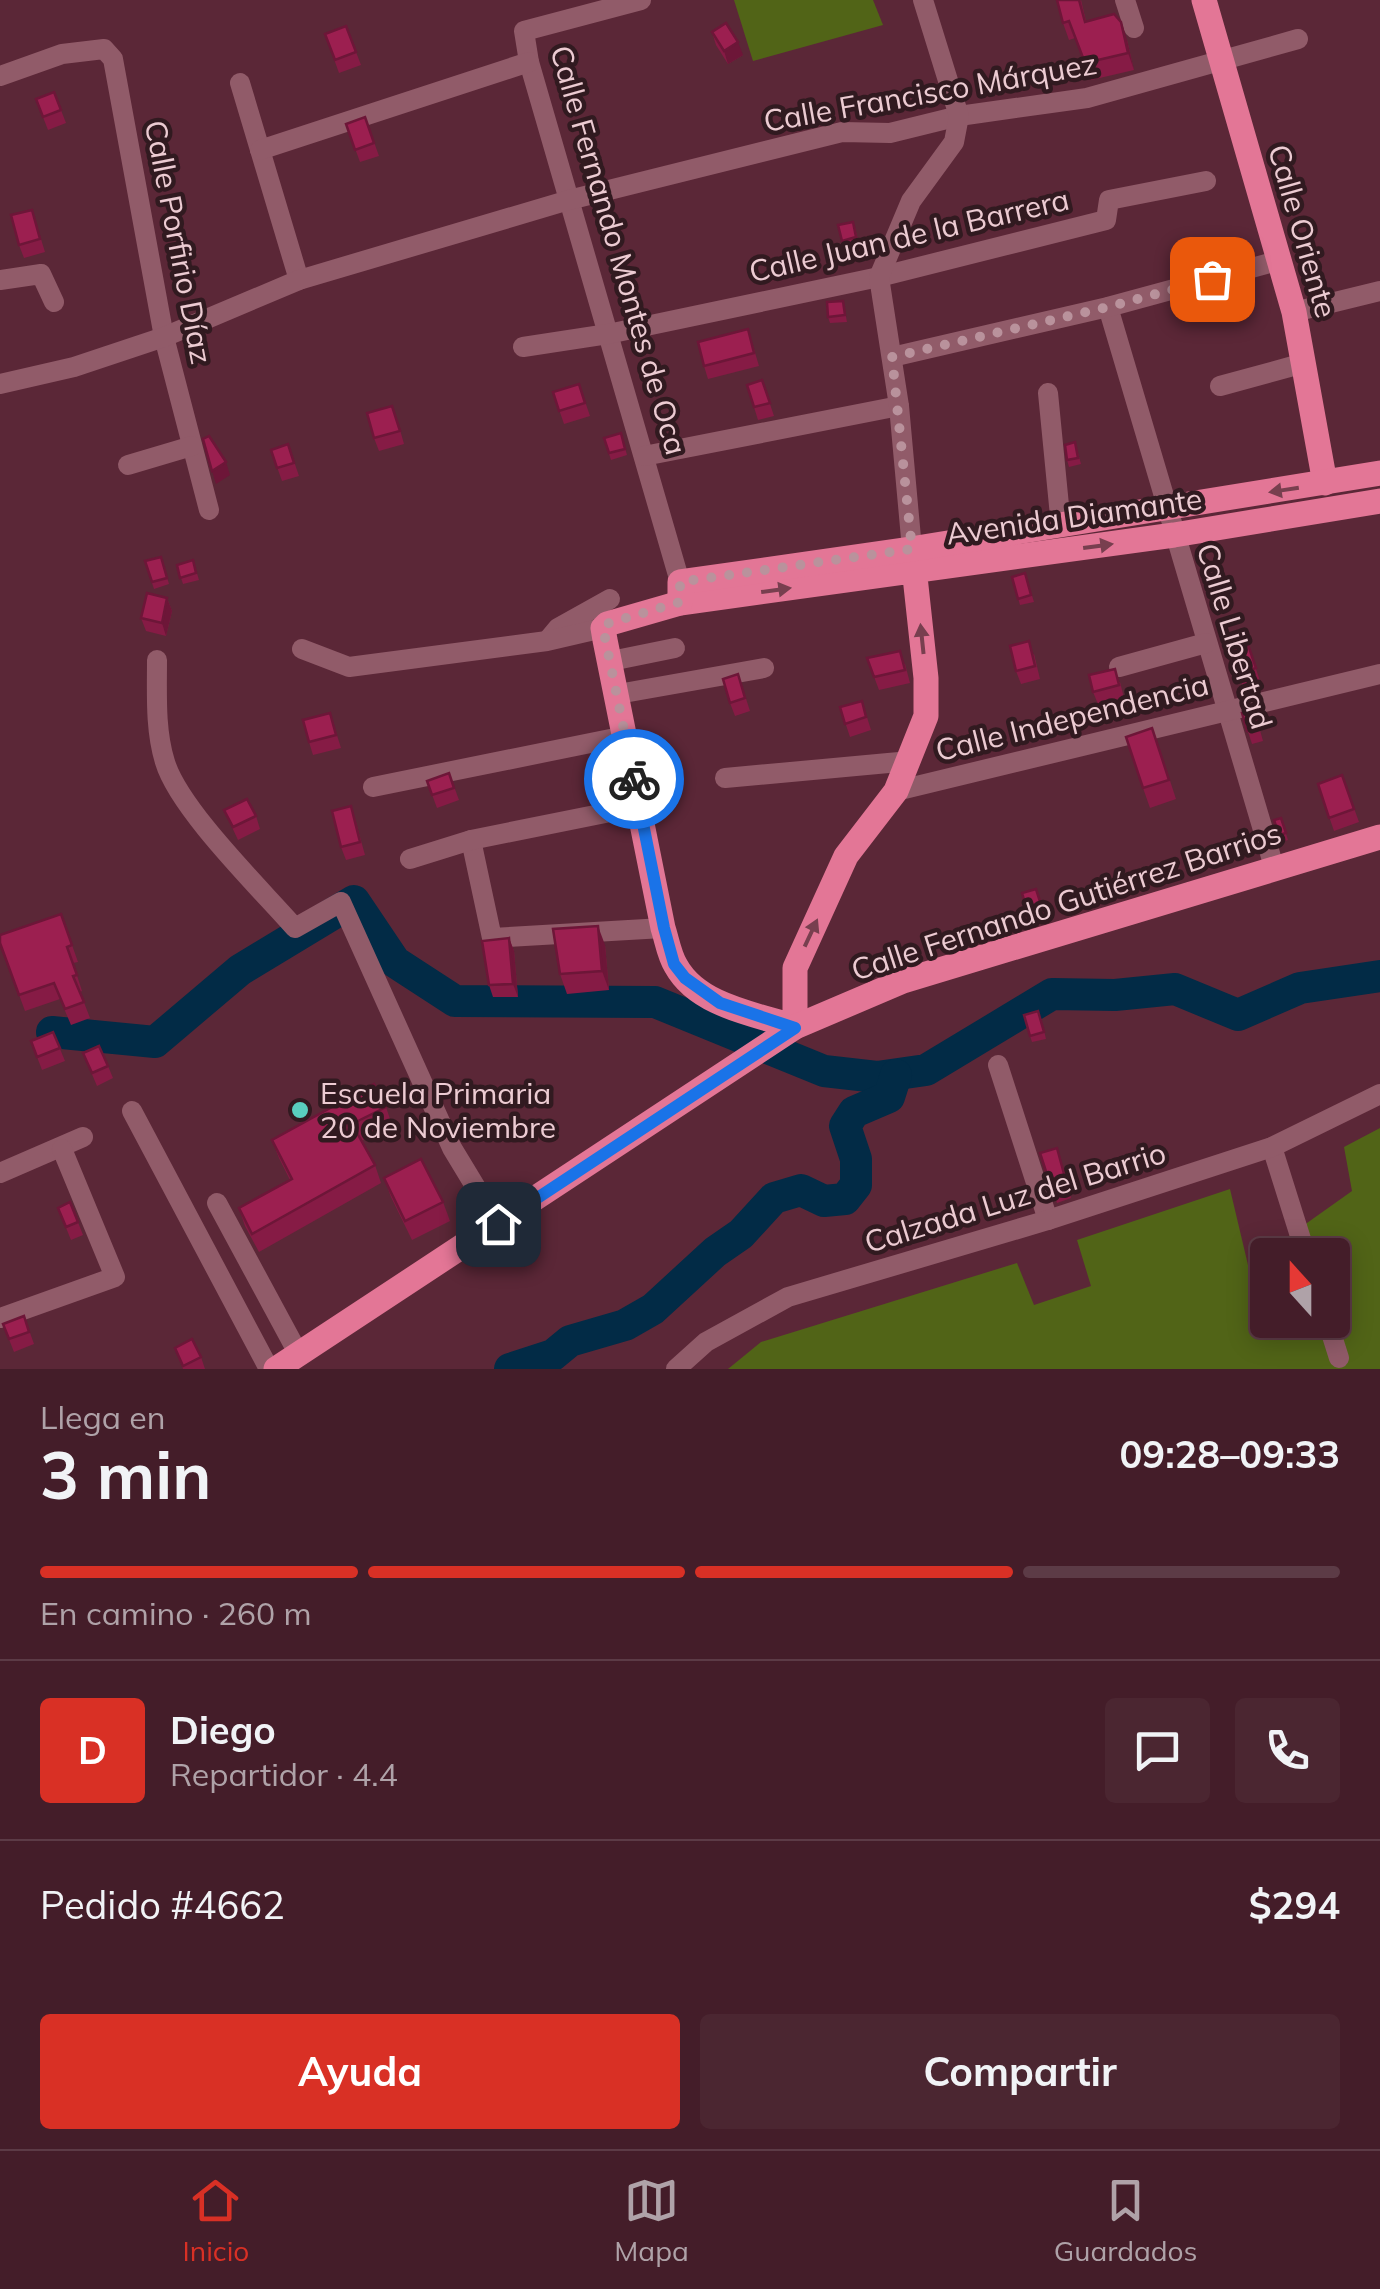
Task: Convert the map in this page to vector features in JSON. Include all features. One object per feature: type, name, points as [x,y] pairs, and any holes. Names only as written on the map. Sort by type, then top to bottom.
[{"type":"main road","name":"Calle Oriente","points":[[1204,0],[1281,260],[1325,484]]},
{"type":"main road","name":"Avenida Diamante","points":[[914,560],[1061,526],[1380,473]]},
{"type":"main road","name":"Avenida Diamante","points":[[603,628],[680,592],[914,560],[1174,536],[1380,501]]},
{"type":"main road","points":[[603,628],[674,964],[704,995],[795,1028],[795,968],[846,856],[896,791],[926,716],[914,560]]},
{"type":"main road","name":"Calle Fernando Gutiérrez Barrios","points":[[273,1369],[795,1028],[903,981],[1380,837]]},
{"type":"street","name":"Calle Fernando Montes de Oca","points":[[641,0],[524,32],[529,62],[680,592]]},
{"type":"street","points":[[914,560],[899,406],[879,277],[911,201],[954,142],[959,116],[924,3],[948,0]]},
{"type":"street","points":[[1125,0],[1134,28]]},
{"type":"street","name":"Calle Francisco Márquez","points":[[0,384],[74,367],[164,336],[298,280],[569,200],[842,132],[890,133],[959,116],[1088,98],[1298,39]]},
{"type":"street","name":"Calle Porfirio Díaz","points":[[0,76],[62,54],[107,51],[113,59],[164,336],[209,510]]},
{"type":"street","points":[[260,150],[529,62]]},
{"type":"street","points":[[240,83],[298,280]]},
{"type":"street","name":"Calle Juan de la Barrera","points":[[523,348],[879,277],[1106,220],[1108,200],[1206,181]]},
{"type":"street","points":[[892,357],[1108,307],[1281,260]]},
{"type":"street","points":[[0,280],[41,274],[54,302]]},
{"type":"street","points":[[1294,312],[1380,291]]},
{"type":"street","name":"Calle Libertad","points":[[1108,307],[1274,867]]},
{"type":"street","points":[[1220,386],[1304,362]]},
{"type":"street","points":[[1048,393],[1061,526]]},
{"type":"street","points":[[644,456],[899,406]]},
{"type":"street","points":[[128,466],[192,446]]},
{"type":"street","points":[[547,641],[558,628],[610,599]]},
{"type":"street","points":[[302,649],[349,668],[547,641],[603,628]]},
{"type":"street","points":[[1119,667],[1206,643]]},
{"type":"street","points":[[610,661],[675,648]]},
{"type":"street","points":[[156,660],[158,730],[165,762],[178,793],[295,928],[340,902],[452,1148],[498,1224]]},
{"type":"street","points":[[618,694],[764,668]]},
{"type":"street","name":"Calle Independencia","points":[[896,791],[1380,674]]},
{"type":"street","points":[[372,788],[625,736]]},
{"type":"street","points":[[725,778],[910,761]]},
{"type":"street","points":[[410,859],[472,840],[640,806]]},
{"type":"street","points":[[472,840],[492,938],[664,928]]},
{"type":"street","points":[[998,1065],[1048,1220]]},
{"type":"street","name":"Calzada Luz del Barrio","points":[[676,1369],[706,1342],[788,1297],[1048,1220],[1272,1147],[1380,1094]]},
{"type":"street","points":[[132,1112],[273,1369]]},
{"type":"street","points":[[0,1173],[84,1137]]},
{"type":"street","points":[[1272,1147],[1301,1238]]},
{"type":"street","points":[[0,1318],[115,1277],[62,1149]]},
{"type":"street","points":[[217,1203],[298,1354]]},
{"type":"street","points":[[1333,1338],[1339,1358]]},
{"type":"green space","points":[[734,0],[873,0],[883,25],[753,61]]},
{"type":"green space","points":[[1380,1128],[1380,1369],[728,1369],[761,1342],[1017,1263],[1034,1305],[1091,1286],[1077,1240],[1230,1189],[1250,1264],[1250,1338],[1350,1338],[1350,1238],[1286,1238],[1352,1191],[1344,1147]]},
{"type":"building","points":[[1057,0],[1079,0],[1085,22],[1114,14],[1121,22],[1128,53],[1085,63],[1069,21],[1063,23]]},
{"type":"building","points":[[726,23],[738,42],[724,51],[712,32]]},
{"type":"building","points":[[346,26],[356,52],[335,60],[325,34]]},
{"type":"building","points":[[54,92],[61,110],[43,117],[36,99]]},
{"type":"building","points":[[365,117],[374,143],[355,150],[346,124]]},
{"type":"building","points":[[32,210],[40,239],[19,245],[11,215]]},
{"type":"building","points":[[853,222],[856,237],[842,241],[838,225]]},
{"type":"building","points":[[843,301],[845,315],[828,317],[827,302]]},
{"type":"building","points":[[748,329],[754,353],[704,366],[698,342]]},
{"type":"building","points":[[762,380],[770,403],[754,407],[747,385]]},
{"type":"building","points":[[579,384],[585,403],[559,411],[553,392]]},
{"type":"building","points":[[392,406],[400,431],[374,438],[367,413]]},
{"type":"building","points":[[621,433],[625,449],[609,453],[604,438]]},
{"type":"building","points":[[209,436],[226,462],[212,471],[203,439]]},
{"type":"building","points":[[1075,442],[1078,458],[1067,460],[1065,445]]},
{"type":"building","points":[[288,444],[294,463],[277,468],[271,450]]},
{"type":"building","points":[[161,557],[167,578],[152,582],[145,561]]},
{"type":"building","points":[[193,560],[196,573],[180,578],[177,565]]},
{"type":"building","points":[[1025,573],[1031,595],[1018,599],[1012,577]]},
{"type":"building","points":[[147,593],[167,598],[162,623],[141,618]]},
{"type":"building","points":[[1029,641],[1035,666],[1016,671],[1010,646]]},
{"type":"building","points":[[1248,645],[1256,668],[1239,674],[1231,650]]},
{"type":"building","points":[[900,651],[905,670],[874,677],[867,658]]},
{"type":"building","points":[[1115,669],[1119,685],[1093,692],[1089,675]]},
{"type":"building","points":[[738,674],[745,698],[730,703],[723,679]]},
{"type":"building","points":[[862,701],[866,717],[845,724],[840,707]]},
{"type":"building","points":[[1253,710],[1258,728],[1247,731],[1242,713]]},
{"type":"building","points":[[330,713],[336,735],[309,742],[303,720]]},
{"type":"building","points":[[1152,728],[1169,780],[1143,788],[1126,737]]},
{"type":"building","points":[[449,773],[454,788],[432,795],[427,781]]},
{"type":"building","points":[[1342,775],[1354,809],[1329,818],[1318,784]]},
{"type":"building","points":[[247,799],[256,816],[233,827],[224,810]]},
{"type":"building","points":[[351,806],[360,842],[341,847],[332,811]]},
{"type":"building","points":[[1281,818],[1286,833],[1279,835],[1274,820]]},
{"type":"building","points":[[1036,889],[1043,911],[1029,916],[1022,893]]},
{"type":"building","points":[[61,914],[72,945],[67,947],[77,975],[73,976],[84,1002],[65,1009],[54,983],[19,995],[0,943],[0,935]]},
{"type":"building","points":[[598,926],[602,971],[560,974],[553,929]]},
{"type":"building","points":[[509,938],[513,984],[489,985],[482,941]]},
{"type":"building","points":[[1038,1011],[1044,1032],[1030,1036],[1024,1015]]},
{"type":"building","points":[[53,1032],[60,1048],[37,1057],[31,1041]]},
{"type":"building","points":[[99,1046],[108,1066],[92,1073],[83,1053]]},
{"type":"building","points":[[374,1084],[386,1107],[352,1124],[375,1165],[252,1234],[239,1208],[292,1179],[272,1140]]},
{"type":"building","points":[[1057,1148],[1067,1185],[1052,1190],[1040,1153]]},
{"type":"building","points":[[421,1159],[443,1202],[405,1221],[384,1178]]},
{"type":"building","points":[[70,1202],[78,1222],[66,1227],[58,1208]]},
{"type":"building","points":[[24,1316],[29,1332],[9,1339],[3,1324]]},
{"type":"building","points":[[192,1339],[201,1357],[183,1366],[175,1348]]},
{"type":"waterway","points":[[52,1032],[155,1042],[240,970],[354,901],[395,962],[455,1001],[655,1002],[824,1071],[877,1077],[926,1070],[1052,994],[1115,995],[1175,989],[1238,1015],[1300,988],[1380,976]]},
{"type":"waterway","points":[[510,1369],[553,1355],[570,1341],[625,1325],[653,1309],[715,1252],[741,1234],[774,1198],[801,1190],[824,1201],[845,1199],[856,1185],[856,1159],[845,1126],[854,1112],[889,1097],[896,1075]]},
{"type":"way so far","points":[[634,779],[603,628],[606,624],[680,602],[680,582],[912,549],[892,357],[1212,279]]},
{"type":"place","name":"Escuela Primaria 20 de Noviembre","points":[[300,1110]]},
{"type":"route","points":[[498,1224],[795,1028],[704,995],[674,964],[634,779]]}]
